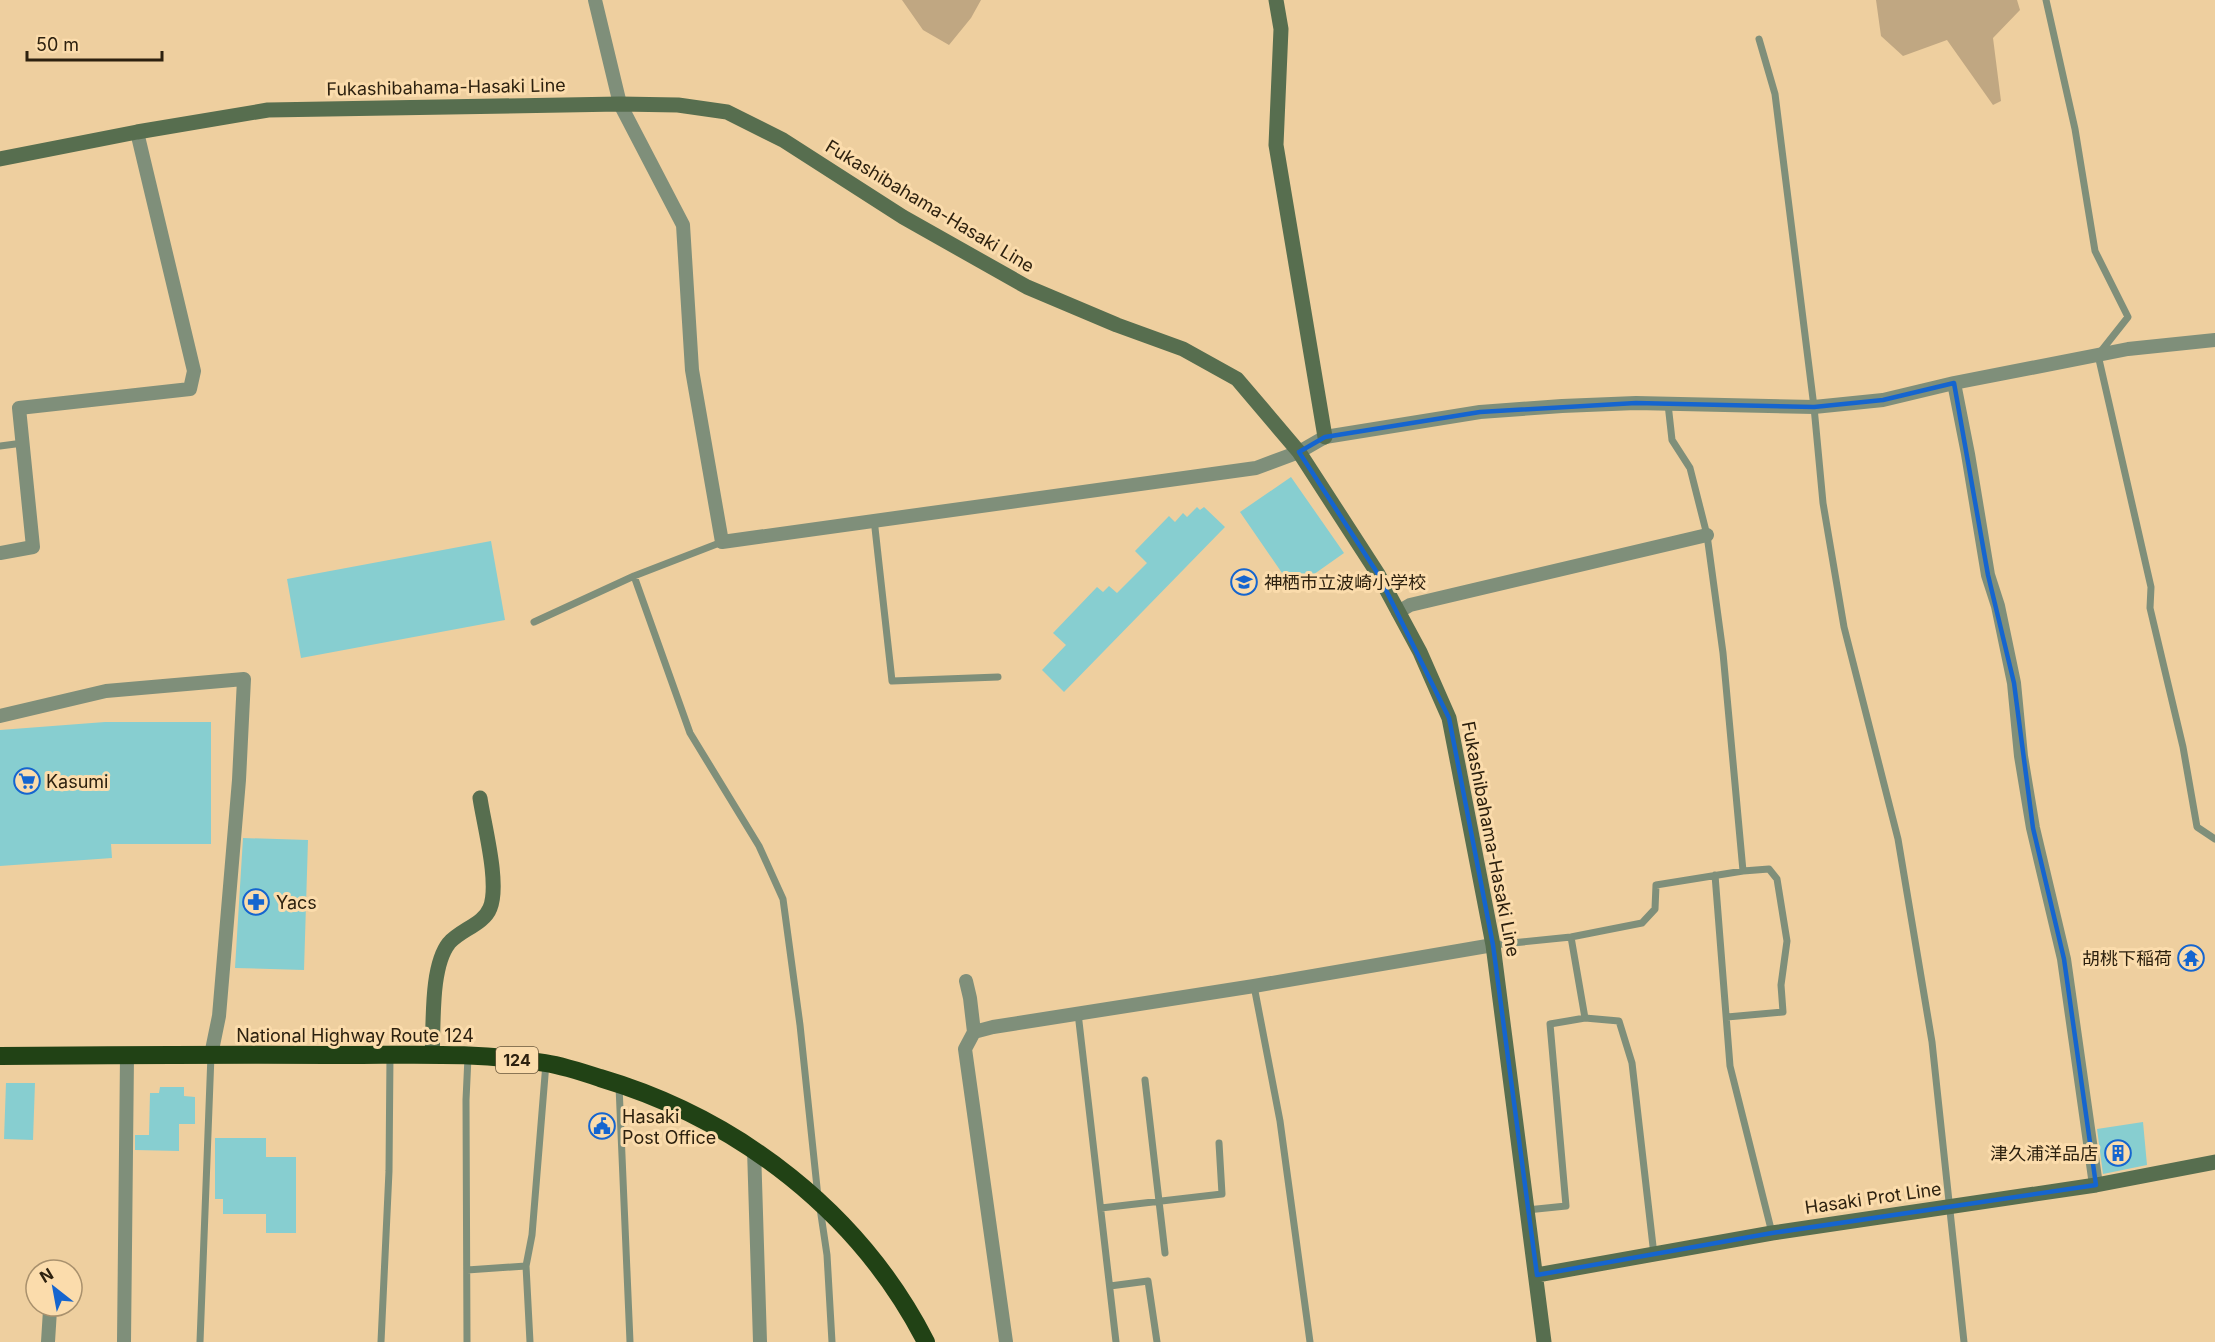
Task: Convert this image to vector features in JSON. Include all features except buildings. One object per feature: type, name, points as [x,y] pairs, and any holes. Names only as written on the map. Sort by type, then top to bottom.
[{"type":"highway","name":"National Highway Route 124","points":[[0,1056],[468,1056],[546,1063],[619,1083],[665,1101],[713,1124],[754,1149],[789,1175],[819,1202],[877,1263],[900,1296],[926,1342]]},
{"type":"main road","points":[[1276,0],[1281,29],[1276,145],[1325,437]]},
{"type":"main road","name":"Fukashibahama-Hasaki Line","points":[[0,159],[137,132],[268,110],[620,104],[678,105],[727,112],[783,140],[903,217],[1027,287],[1117,325],[1183,349],[1237,379],[1299,452],[1378,574],[1420,652],[1449,718],[1493,945],[1545,1342]]},
{"type":"main road","points":[[432,1055],[436,973],[441,957],[449,943],[486,916],[493,893],[491,864],[480,798]]},
{"type":"main road","name":"Hasaki Prot Line","points":[[1537,1275],[1772,1233],[2096,1185],[2215,1162]]},
{"type":"street","points":[[595,0],[620,104],[683,225],[692,370],[722,542],[874,519],[1256,468],[1299,452],[1325,437],[1480,412],[1562,406],[1668,404],[1814,407],[1883,400],[1954,383],[2098,355],[2215,340]]},
{"type":"street","points":[[0,553],[33,547],[19,408],[190,389],[194,371],[137,132]]},
{"type":"street","points":[[1954,383],[1988,575],[1998,606],[2014,682],[2021,756],[2033,828],[2064,959],[2096,1185]]},
{"type":"street","points":[[1398,612],[1410,605],[1707,535]]},
{"type":"street","points":[[0,716],[106,691],[244,679],[239,780],[220,1005],[211,1055]]},
{"type":"street","points":[[974,1032],[1493,945]]},
{"type":"street","points":[[966,981],[974,1032],[965,1049],[1006,1342]]},
{"type":"street","points":[[124,1342],[128,1056]]},
{"type":"street","points":[[754,1149],[760,1342]]},
{"type":"street","points":[[48,1342],[50,1318]]},
{"type":"lane","points":[[2046,0],[2075,129],[2095,251],[2128,317],[2098,355],[2151,587],[2150,608],[2183,747],[2197,826],[2215,839]]},
{"type":"lane","points":[[1759,39],[1775,94],[1814,407],[1822,503],[1844,627],[1898,839],[1932,1042],[1964,1342]]},
{"type":"lane","points":[[1668,404],[1672,440],[1690,468],[1707,535],[1723,653],[1743,871]]},
{"type":"lane","points":[[0,446],[23,443]]},
{"type":"lane","points":[[874,519],[892,681],[998,676]]},
{"type":"lane","points":[[534,622],[634,576],[722,542]]},
{"type":"lane","points":[[634,576],[690,733],[759,846],[783,899],[826,1255],[832,1342]]},
{"type":"lane","points":[[1493,945],[1571,937],[1642,923],[1655,909],[1656,885],[1769,869],[1777,879],[1787,941],[1780,985],[1783,1012],[1727,1017]]},
{"type":"lane","points":[[1715,875],[1730,1066],[1772,1233]]},
{"type":"lane","points":[[1571,937],[1585,1018]]},
{"type":"lane","points":[[1254,986],[1280,1121],[1310,1342]]},
{"type":"lane","points":[[1078,1013],[1116,1342]]},
{"type":"lane","points":[[1527,1210],[1566,1206],[1550,1024],[1585,1018],[1619,1021],[1632,1063],[1654,1255]]},
{"type":"lane","points":[[200,1342],[211,1055]]},
{"type":"lane","points":[[381,1342],[390,1172],[390,1055]]},
{"type":"lane","points":[[467,1342],[466,1101],[468,1056]]},
{"type":"lane","points":[[530,1342],[526,1266],[532,1235],[546,1063]]},
{"type":"lane","points":[[1145,1080],[1165,1253]]},
{"type":"lane","points":[[619,1083],[630,1342]]},
{"type":"lane","points":[[1101,1208],[1222,1194],[1219,1143]]},
{"type":"lane","points":[[467,1270],[526,1266]]},
{"type":"lane","points":[[1110,1286],[1148,1281],[1157,1342]]},
{"type":"highlighted area","points":[[1954,383],[1988,575],[2014,683],[2033,828],[2064,959],[2096,1185],[1772,1233],[1537,1275],[1493,945],[1449,718],[1378,574],[1299,452],[1325,437],[1480,412],[1636,403],[1814,407],[1883,400]]},
{"type":"shaded area","points":[[902,0],[981,0],[971,18],[949,45],[923,30]]},
{"type":"shaded area","points":[[1876,0],[2017,0],[2020,10],[1993,38],[2001,101],[1993,105],[1947,40],[1903,56],[1881,36]]},
{"type":"place","name":"神栖市立波崎小学校","points":[[1244,582]]},
{"type":"place","name":"Kasumi","points":[[27,781]]},
{"type":"place","name":"Yacs","points":[[256,902]]},
{"type":"place","name":"胡桃下稲荷","points":[[2191,958]]},
{"type":"place","name":"Hasaki Post Office","points":[[602,1126]]},
{"type":"place","name":"津久浦洋品店","points":[[2118,1153]]}]
